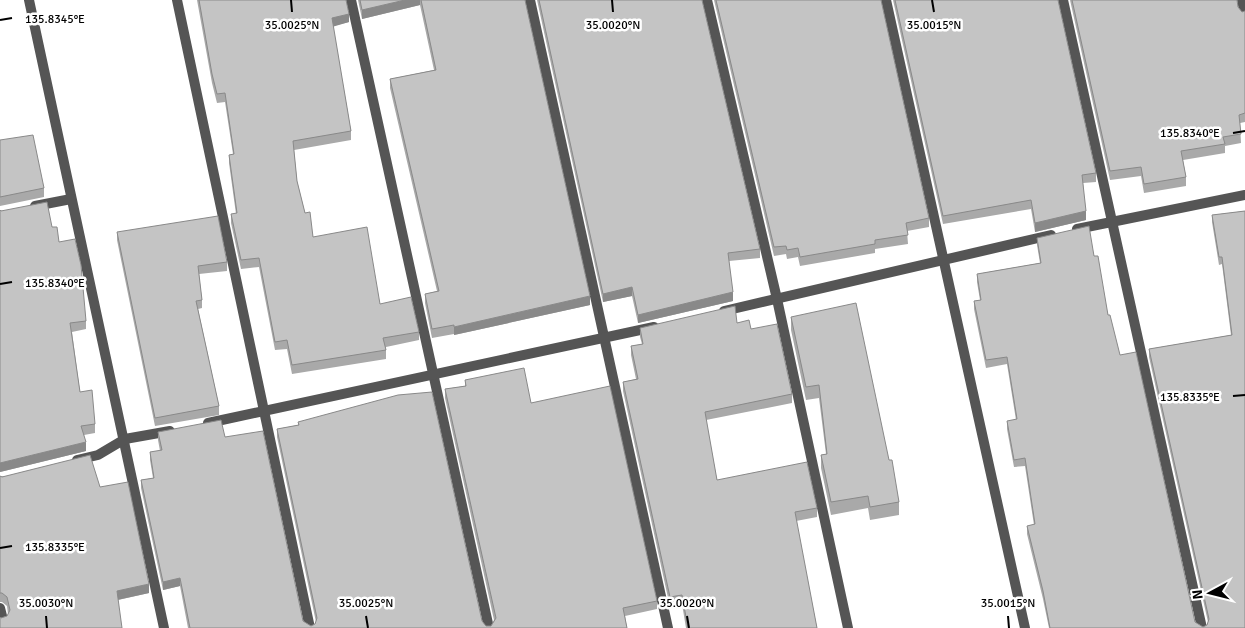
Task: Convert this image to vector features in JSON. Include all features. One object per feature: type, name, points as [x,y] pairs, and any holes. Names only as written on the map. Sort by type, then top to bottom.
[{"type":"street","points":[[29,0],[125,439],[164,628]]},
{"type":"street","points":[[177,0],[310,628]]},
{"type":"street","points":[[351,0],[489,628]]},
{"type":"street","points":[[530,0],[668,628]]},
{"type":"street","points":[[707,0],[776,299],[848,628]]},
{"type":"street","points":[[886,0],[1025,628]]},
{"type":"street","points":[[1063,0],[1202,628]]},
{"type":"street","points":[[1242,0],[1245,14]]},
{"type":"street","points":[[710,314],[1111,221],[1245,195]]},
{"type":"street","points":[[27,208],[72,199]]},
{"type":"street","points":[[199,425],[265,413],[432,374],[662,325]]},
{"type":"street","points":[[63,464],[98,455],[125,439],[181,429]]},
{"type":"street","points":[[0,608],[3,620]]},
{"type":"building","points":[[199,0],[346,0],[349,14],[332,18],[351,131],[293,141],[297,181],[305,213],[310,212],[313,237],[367,227],[380,304],[411,297],[419,332],[383,338],[386,350],[292,365],[287,340],[275,342],[259,258],[241,260],[231,214],[237,213],[229,155],[234,154],[225,93],[217,94]]},
{"type":"building","points":[[360,0],[405,0],[362,10]]},
{"type":"building","points":[[421,0],[525,0],[590,296],[454,327],[454,325],[432,329],[425,294],[439,291],[390,79],[436,70]]},
{"type":"building","points":[[539,0],[702,0],[760,249],[728,253],[733,292],[638,315],[632,287],[603,294]]},
{"type":"building","points":[[716,0],[881,0],[929,218],[906,223],[908,235],[875,240],[875,244],[800,257],[798,248],[787,250],[786,246],[774,247]]},
{"type":"building","points":[[895,0],[1058,0],[1096,173],[1082,175],[1086,211],[1035,223],[1031,200],[943,216]]},
{"type":"building","points":[[1072,0],[1237,0],[1238,7],[1242,12],[1245,11],[1245,113],[1239,115],[1241,134],[1223,137],[1225,144],[1181,151],[1186,177],[1144,184],[1141,167],[1110,171]]},
{"type":"building","points":[[33,135],[44,188],[0,197],[0,140]]},
{"type":"building","points":[[47,202],[52,227],[57,227],[59,242],[75,239],[81,265],[86,321],[70,323],[80,392],[92,390],[95,424],[81,426],[86,442],[0,463],[0,210]]},
{"type":"building","points":[[1245,211],[1245,628],[1050,628],[1027,526],[1035,524],[1025,458],[1014,460],[1007,421],[1017,419],[1007,357],[986,360],[974,301],[981,300],[977,274],[1041,263],[1037,238],[1089,226],[1094,256],[1098,256],[1108,315],[1110,315],[1120,355],[1136,352],[1195,622],[1203,627],[1207,625],[1209,619],[1149,349],[1232,335],[1222,257],[1219,257],[1212,215]]},
{"type":"building","points":[[218,216],[227,262],[198,266],[202,300],[196,301],[219,406],[155,418],[117,232]]},
{"type":"building","points":[[856,303],[889,460],[892,460],[899,502],[870,507],[868,496],[831,502],[821,455],[827,454],[819,385],[806,387],[791,317]]},
{"type":"building","points":[[735,306],[737,323],[749,320],[751,329],[777,324],[792,394],[705,412],[717,480],[807,462],[817,508],[795,512],[817,628],[688,628],[682,595],[670,597],[623,382],[638,379],[631,346],[643,344],[640,328]]},
{"type":"building","points":[[524,368],[531,403],[610,386],[657,601],[623,608],[627,628],[190,628],[180,578],[163,582],[141,480],[154,478],[150,452],[162,450],[158,432],[221,420],[225,437],[263,431],[303,621],[311,626],[315,624],[317,618],[277,429],[299,425],[298,422],[398,395],[432,392],[482,621],[486,626],[491,626],[496,618],[445,389],[466,386],[465,380]]},
{"type":"building","points":[[90,455],[100,487],[128,482],[149,584],[117,591],[122,628],[0,628],[0,617],[7,616],[10,610],[7,597],[0,593],[0,476]]}]
